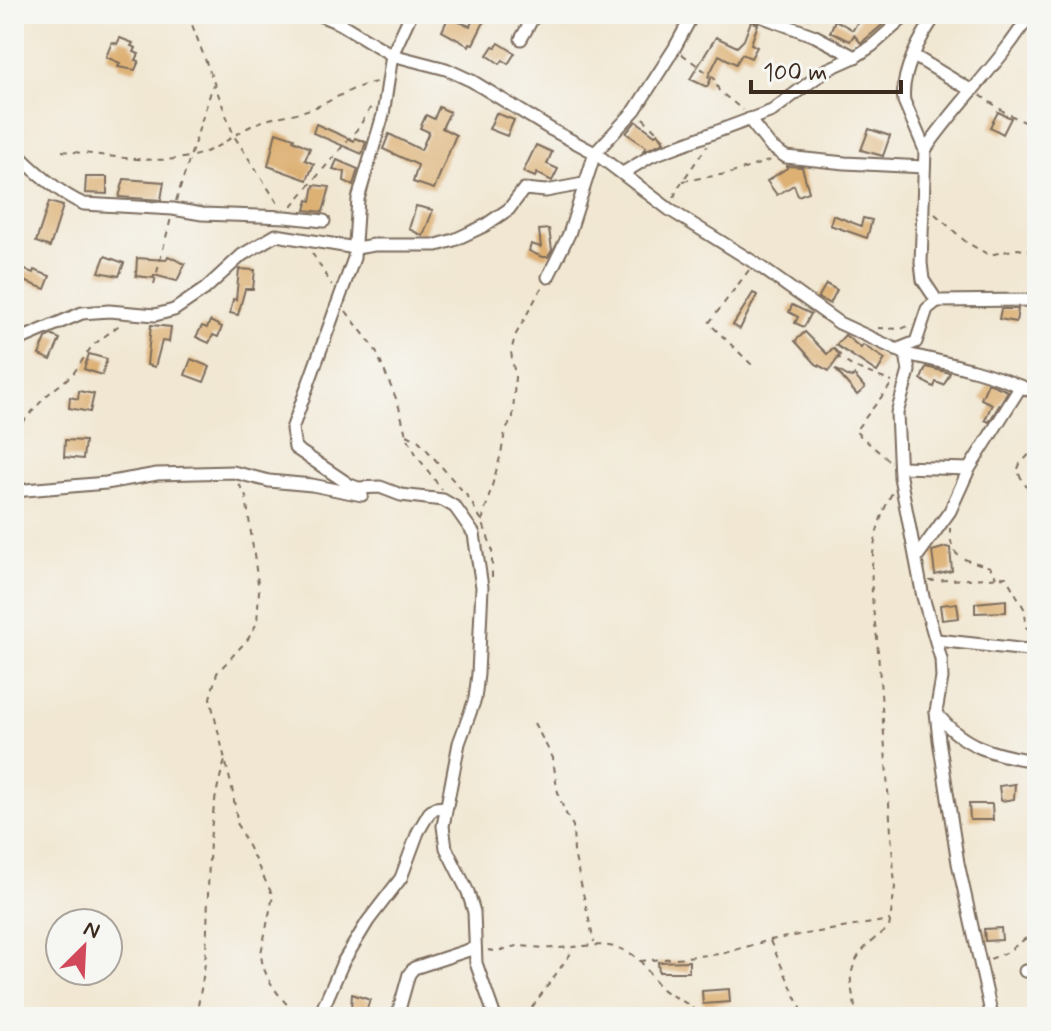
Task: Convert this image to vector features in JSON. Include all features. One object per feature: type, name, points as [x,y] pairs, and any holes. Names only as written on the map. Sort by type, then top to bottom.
[{"type":"street","points":[[317,14],[341,24],[392,55],[460,75],[595,153],[670,210],[755,263],[857,333],[901,352],[972,368],[1037,394]]},
{"type":"street","points":[[411,14],[392,55],[383,115],[358,199],[356,248],[292,429],[293,444],[299,452],[350,485],[383,488],[452,504],[474,534],[482,582],[475,699],[459,743],[445,807],[443,838],[474,912],[476,963],[495,1017]]},
{"type":"street","points":[[521,39],[535,14]]},
{"type":"street","points":[[548,277],[569,234],[595,153],[635,110],[693,14]]},
{"type":"street","points":[[755,14],[815,36],[855,57]]},
{"type":"street","points":[[623,173],[651,156],[772,111],[826,70],[855,57],[908,14]]},
{"type":"street","points":[[937,14],[914,56],[902,92],[925,150],[923,280],[937,301]]},
{"type":"street","points":[[925,150],[945,120],[1016,38],[1030,14]]},
{"type":"street","points":[[914,56],[972,90]]},
{"type":"street","points":[[749,119],[770,146],[786,157],[924,167]]},
{"type":"street","points":[[14,150],[76,201],[84,204],[324,221]]},
{"type":"street","points":[[14,342],[82,313],[155,315],[174,310],[205,289],[242,255],[276,235],[356,248],[437,245],[484,226],[509,209],[524,189],[546,191],[583,184]]},
{"type":"street","points":[[901,352],[916,342],[930,305],[937,301],[1037,300]]},
{"type":"street","points":[[901,352],[909,371],[897,413],[900,472],[920,581],[937,640],[942,678],[936,712],[958,863],[992,1017]]},
{"type":"street","points":[[916,558],[950,511],[969,469],[1021,386]]},
{"type":"street","points":[[900,472],[969,469]]},
{"type":"street","points":[[14,491],[106,483],[157,474],[233,472],[354,495],[397,493]]},
{"type":"street","points":[[937,640],[1037,651]]},
{"type":"street","points":[[936,712],[946,726],[978,748],[1037,761]]},
{"type":"street","points":[[319,1017],[343,962],[368,921],[401,878],[423,822],[435,808],[445,807]]},
{"type":"street","points":[[397,1017],[409,974],[414,968],[475,948]]},
{"type":"path","points":[[188,14],[234,136],[284,213],[300,199],[335,152],[359,127],[387,85]]},
{"type":"path","points":[[674,49],[714,78],[719,91],[738,104],[749,119]]},
{"type":"path","points":[[154,284],[173,209],[193,156],[214,84]]},
{"type":"path","points":[[62,151],[161,160],[193,156],[269,118],[320,105],[344,96],[361,85],[387,85]]},
{"type":"path","points":[[972,90],[1006,113],[1037,128]]},
{"type":"path","points":[[635,110],[673,148]]},
{"type":"path","points":[[670,210],[677,189],[722,130]]},
{"type":"path","points":[[683,181],[732,173],[762,161],[786,157]]},
{"type":"path","points":[[923,208],[942,218],[966,242],[989,255],[1018,249],[1037,252]]},
{"type":"path","points":[[303,238],[338,301],[375,349],[398,403],[406,435],[417,456],[452,504]]},
{"type":"path","points":[[752,365],[709,323],[755,263]]},
{"type":"path","points":[[482,521],[505,432],[513,417],[515,376],[511,352],[515,336],[548,277]]},
{"type":"path","points":[[14,432],[46,396],[73,374],[92,346],[134,313]]},
{"type":"path","points":[[857,333],[878,328],[901,329],[926,317]]},
{"type":"path","points":[[836,356],[852,366],[893,382]]},
{"type":"path","points":[[848,1017],[855,1008],[851,979],[857,958],[871,940],[889,928],[895,887],[870,569],[884,508],[900,472],[855,431],[893,382],[909,371]]},
{"type":"path","points":[[1037,446],[1017,471],[1037,504]]},
{"type":"path","points":[[233,472],[246,497],[260,604],[254,629],[217,673],[210,698],[241,837],[273,896],[261,963],[277,992],[299,1017]]},
{"type":"path","points":[[950,511],[950,538],[955,554],[966,561],[990,567],[996,577]]},
{"type":"path","points":[[920,581],[986,580],[996,577],[1009,580],[1025,610],[1026,627],[1037,637]]},
{"type":"path","points":[[534,723],[553,758],[557,789],[573,826],[574,853],[594,944]]},
{"type":"path","points":[[196,1017],[205,962],[208,865],[217,784],[225,761]]},
{"type":"path","points":[[640,961],[721,954],[770,940],[891,919]]},
{"type":"path","points":[[981,963],[1006,953],[1037,930]]},
{"type":"path","points":[[770,940],[805,1017]]},
{"type":"path","points":[[475,948],[495,952],[516,946],[575,948],[594,944],[611,945],[626,950],[640,961],[659,987],[691,1005],[699,1017]]},
{"type":"path","points":[[525,1017],[575,948]]},
{"type":"building","points":[[476,14],[488,14],[473,44],[469,46],[442,31],[448,18],[470,26]]},
{"type":"building","points":[[862,14],[895,14],[861,43],[854,35],[850,41],[830,32],[835,20],[853,30]]},
{"type":"building","points":[[751,21],[758,24],[751,44],[757,47],[751,58],[742,54],[736,64],[719,55],[708,77],[711,79],[707,87],[690,79],[716,37],[737,47],[744,40]]},
{"type":"building","points":[[120,38],[133,43],[131,46],[136,48],[134,52],[139,54],[135,70],[118,67],[120,63],[106,57],[112,42],[117,44]]},
{"type":"building","points":[[499,43],[515,53],[508,64],[503,60],[500,64],[487,55]]},
{"type":"building","points":[[439,107],[450,112],[442,128],[456,135],[434,189],[413,182],[418,165],[383,149],[389,134],[421,150],[429,132],[420,128],[426,115],[434,119]]},
{"type":"building","points":[[998,112],[1011,118],[1003,134],[990,127]]},
{"type":"building","points":[[496,113],[514,120],[507,136],[489,129]]},
{"type":"building","points":[[636,121],[655,135],[658,133],[664,142],[642,152],[646,147],[626,133]]},
{"type":"building","points":[[316,124],[354,141],[355,138],[366,142],[362,154],[313,133]]},
{"type":"building","points":[[869,129],[890,136],[883,156],[861,150]]},
{"type":"building","points":[[276,132],[310,148],[305,160],[314,164],[307,180],[268,166]]},
{"type":"building","points":[[536,145],[552,152],[547,164],[558,169],[552,181],[537,173],[535,177],[523,172]]},
{"type":"building","points":[[337,160],[358,169],[353,185],[344,181],[345,172],[333,169]]},
{"type":"building","points":[[787,166],[802,167],[809,192],[798,196],[794,185],[777,195],[767,181]]},
{"type":"building","points":[[86,177],[107,177],[107,194],[85,193]]},
{"type":"building","points":[[124,179],[164,182],[161,200],[119,197]]},
{"type":"building","points":[[314,185],[330,187],[323,212],[305,210],[308,200],[311,201]]},
{"type":"building","points":[[49,202],[63,206],[50,247],[36,242]]},
{"type":"building","points":[[416,206],[433,210],[423,236],[409,229]]},
{"type":"building","points":[[833,215],[861,226],[863,218],[872,220],[867,238],[830,225]]},
{"type":"building","points":[[549,229],[552,250],[548,257],[529,251],[531,244],[541,247],[539,230]]},
{"type":"building","points":[[105,256],[124,263],[119,276],[99,272]]},
{"type":"building","points":[[168,256],[185,264],[177,281],[154,275],[154,278],[136,276],[137,258],[166,260]]},
{"type":"building","points":[[20,268],[50,276],[45,289],[16,278]]},
{"type":"building","points":[[239,269],[255,270],[253,289],[245,289],[238,315],[230,313],[233,299],[236,300]]},
{"type":"building","points":[[826,284],[837,290],[830,304],[818,298]]},
{"type":"building","points":[[753,293],[757,295],[740,329],[733,325]]},
{"type":"building","points":[[792,305],[811,314],[804,327],[795,323],[798,317],[789,312]]},
{"type":"building","points":[[1001,309],[1018,309],[1016,322],[999,319]]},
{"type":"building","points":[[210,321],[222,327],[218,337],[213,335],[209,343],[196,337],[202,326],[207,328]]},
{"type":"building","points":[[151,325],[171,327],[169,342],[162,341],[155,367],[147,365]]},
{"type":"building","points":[[805,332],[827,354],[833,348],[840,355],[829,371],[816,364],[795,341]]},
{"type":"building","points":[[51,335],[60,339],[51,360],[39,355],[46,338]]},
{"type":"building","points":[[845,335],[861,348],[863,345],[885,359],[877,372],[836,345]]},
{"type":"building","points":[[89,354],[107,359],[102,375],[84,369]]},
{"type":"building","points":[[191,359],[210,367],[204,382],[185,375]]},
{"type":"building","points":[[926,367],[950,373],[945,383],[936,382],[934,387],[921,379]]},
{"type":"building","points":[[835,369],[851,378],[854,375],[865,388],[857,395]]},
{"type":"building","points":[[988,383],[1008,391],[989,422],[985,420],[992,404],[981,399]]},
{"type":"building","points":[[79,391],[94,394],[90,412],[69,408],[70,397],[78,399]]},
{"type":"building","points":[[65,440],[85,441],[83,459],[64,457]]},
{"type":"building","points":[[950,548],[952,571],[935,575],[932,551]]},
{"type":"building","points":[[1006,600],[1006,612],[975,613],[975,603]]},
{"type":"building","points":[[957,603],[959,618],[942,620],[940,605]]},
{"type":"building","points":[[1015,784],[1014,799],[1001,801],[999,786]]},
{"type":"building","points":[[969,804],[992,804],[993,820],[970,820]]},
{"type":"building","points":[[1001,928],[1002,940],[985,941],[984,929]]},
{"type":"building","points":[[689,961],[689,972],[659,972],[658,962]]},
{"type":"building","points":[[729,989],[730,1002],[703,1004],[702,991]]},
{"type":"building","points":[[352,994],[370,1000],[365,1014],[351,1009]]}]
